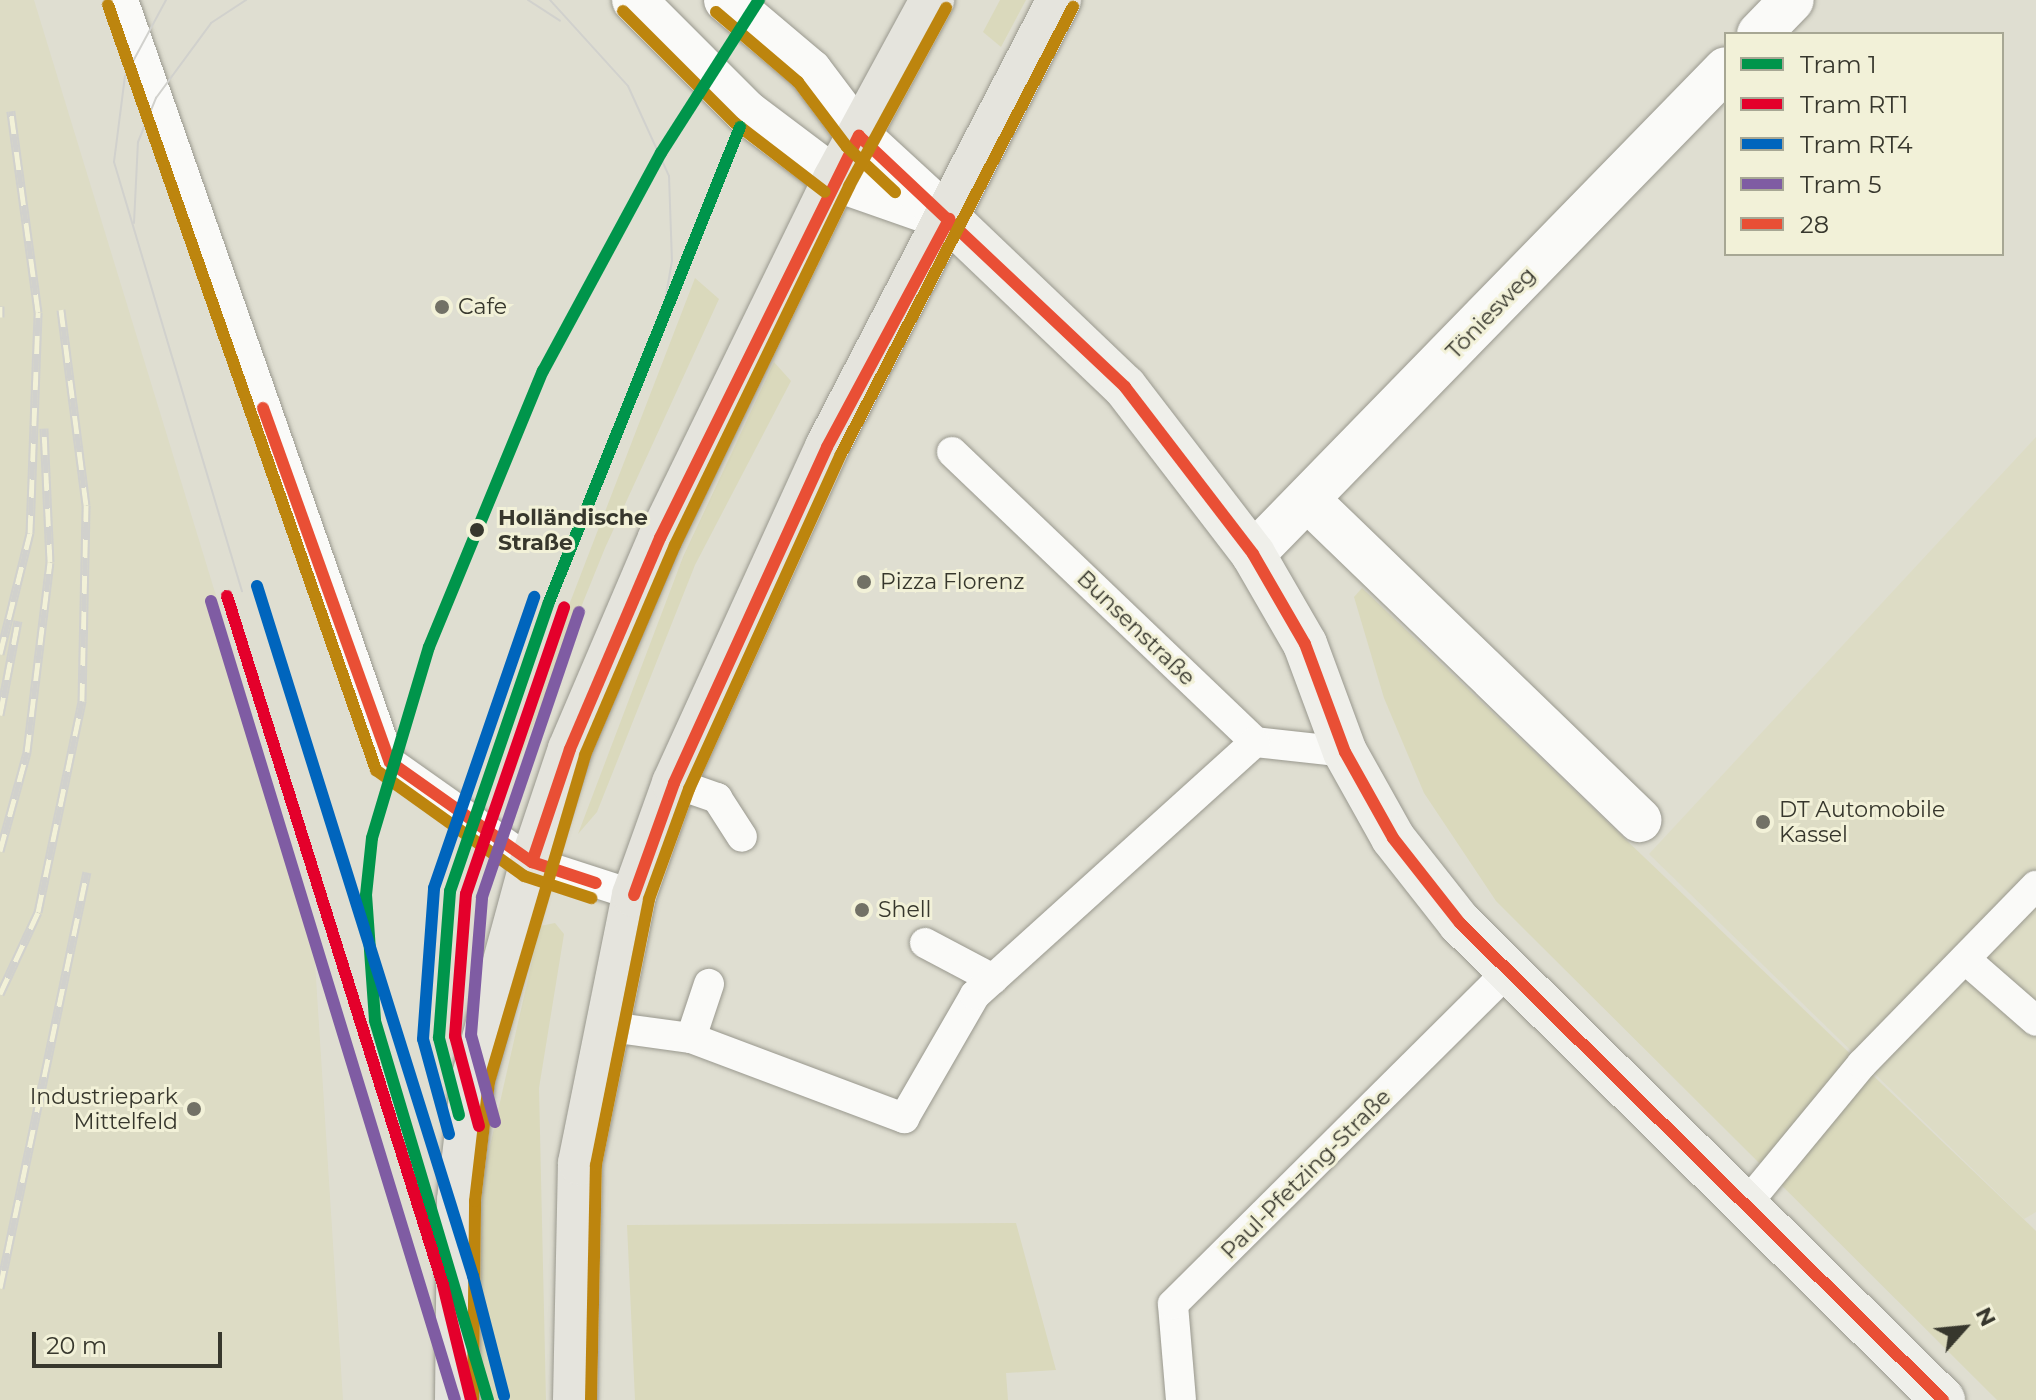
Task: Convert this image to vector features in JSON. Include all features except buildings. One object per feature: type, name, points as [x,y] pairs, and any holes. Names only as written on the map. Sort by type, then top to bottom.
[{"type":"main road","points":[[457,1400],[459,1200],[473,1079],[532,862],[570,749],[660,538],[835,179],[932,0]]},
{"type":"main road","points":[[575,1400],[580,1163],[603,1026],[634,895],[674,783],[827,447],[949,219],[1059,0]]},
{"type":"main road","points":[[949,219],[1125,387],[1253,554],[1305,644],[1345,752],[1393,838],[1505,974],[1943,1400]]},
{"type":"street","points":[[634,0],[746,112],[835,179],[949,219]]},
{"type":"street","points":[[726,0],[810,71],[859,136],[949,219]]},
{"type":"street","points":[[1761,32],[1792,0]]},
{"type":"street","name":"Töniesweg","points":[[1253,554],[1310,502],[1724,71]]},
{"type":"street","points":[[1310,502],[1639,820]]},
{"type":"lane","points":[[123,0],[371,722],[390,762],[532,862],[634,895]]},
{"type":"lane","name":"Bunsenstraße","points":[[952,452],[1255,742]]},
{"type":"lane","points":[[603,1026],[691,1038],[904,1118],[975,995],[1255,742],[1345,752]]},
{"type":"lane","points":[[674,783],[717,798],[742,837]]},
{"type":"lane","points":[[1744,1207],[1862,1064],[2036,886]]},
{"type":"lane","points":[[925,943],[993,979]]},
{"type":"lane","points":[[1965,959],[2036,1021]]},
{"type":"lane","name":"Paul-Pfetzing-Straße","points":[[1181,1400],[1173,1304],[1505,974]]},
{"type":"lane","points":[[691,1038],[709,984]]},
{"type":"shaded area","name":"Industriepark Mittelfeld","points":[[0,0],[34,0],[250,707],[314,947],[343,1400],[0,1400]]},
{"type":"shaded area","points":[[1000,0],[1026,0],[1001,47],[983,32]]},
{"type":"shaded area","points":[[695,278],[719,299],[605,548],[514,773],[502,779]]},
{"type":"shaded area","points":[[774,362],[791,381],[695,565],[597,812],[578,834],[683,557]]},
{"type":"shaded area","points":[[2036,437],[2036,1212],[2024,1219],[1649,854]]},
{"type":"shaded area","points":[[1362,588],[2036,1231],[2036,1400],[1997,1400],[1496,901],[1424,793],[1384,698],[1354,597]]},
{"type":"shaded area","points":[[555,923],[564,934],[539,1088],[546,1400],[478,1400],[478,1199],[540,926]]},
{"type":"shaded area","points":[[1016,1223],[1056,1370],[1006,1373],[1008,1400],[635,1400],[627,1225]]},
{"type":"tram line","points":[[166,0],[125,76],[114,162],[242,591]]},
{"type":"tram line","points":[[134,223],[138,142],[156,98],[211,23],[246,0]]},
{"type":"tram line","points":[[528,0],[560,21]]},
{"type":"tram line","points":[[550,0],[628,86],[669,176],[672,261],[662,318]]},
{"type":"tram line","name":"1","points":[[488,1400],[375,1020],[366,895],[372,838],[429,647],[543,371],[661,153],[759,0]]},
{"type":"tram line","name":"1","points":[[459,1115],[439,1038],[450,891],[549,602],[740,127]]},
{"type":"tram line","name":"RT4","points":[[257,586],[473,1276],[504,1396]]},
{"type":"tram line","name":"RT1","points":[[227,596],[443,1285],[471,1400]]},
{"type":"tram line","name":"RT4","points":[[449,1134],[423,1039],[434,888],[534,597]]},
{"type":"tram line","name":"5","points":[[211,601],[455,1400]]},
{"type":"tram line","name":"RT1","points":[[479,1126],[455,1036],[466,894],[564,607]]},
{"type":"tram line","name":"5","points":[[495,1122],[471,1035],[482,897],[579,612]]},
{"type":"railway","points":[[0,654],[30,533],[38,312],[11,111]]},
{"type":"railway","points":[[0,306],[0,317]]},
{"type":"railway","points":[[0,994],[38,912],[82,701],[86,505],[61,310]]},
{"type":"railway","points":[[0,851],[27,752],[50,562],[44,428]]},
{"type":"railway","points":[[0,715],[18,621]]},
{"type":"railway","points":[[0,1288],[87,872]]},
{"type":"transit line","points":[[108,5],[376,770],[524,876],[591,898]]},
{"type":"transit line","points":[[591,1400],[596,1165],[649,899],[689,789],[841,454],[1073,7]]},
{"type":"transit line","points":[[473,1400],[475,1201],[489,1082],[585,755],[675,545],[849,186],[946,8]]},
{"type":"transit line","points":[[623,11],[735,123],[825,192]]},
{"type":"transit line","points":[[716,12],[798,82],[847,147],[895,192]]},
{"type":"transit line","name":"28","points":[[532,862],[570,749],[660,538],[859,136],[1125,387],[1253,554],[1305,644],[1345,752],[1393,838],[1460,923],[1943,1400]]},
{"type":"transit line","name":"28","points":[[634,895],[674,783],[827,447],[949,219]]},
{"type":"transit line","name":"28","points":[[263,408],[390,762],[532,862],[596,883]]},
{"type":"place","name":"Cafe","points":[[442,307]]},
{"type":"place","name":"Holländische Straße","points":[[477,530]]},
{"type":"place","name":"Pizza Florenz","points":[[864,582]]},
{"type":"place","name":"DT Automobile Kassel","points":[[1763,822]]},
{"type":"place","name":"Shell","points":[[862,910]]},
{"type":"place","name":"Industriepark Mittelfeld","points":[[194,1109]]}]
